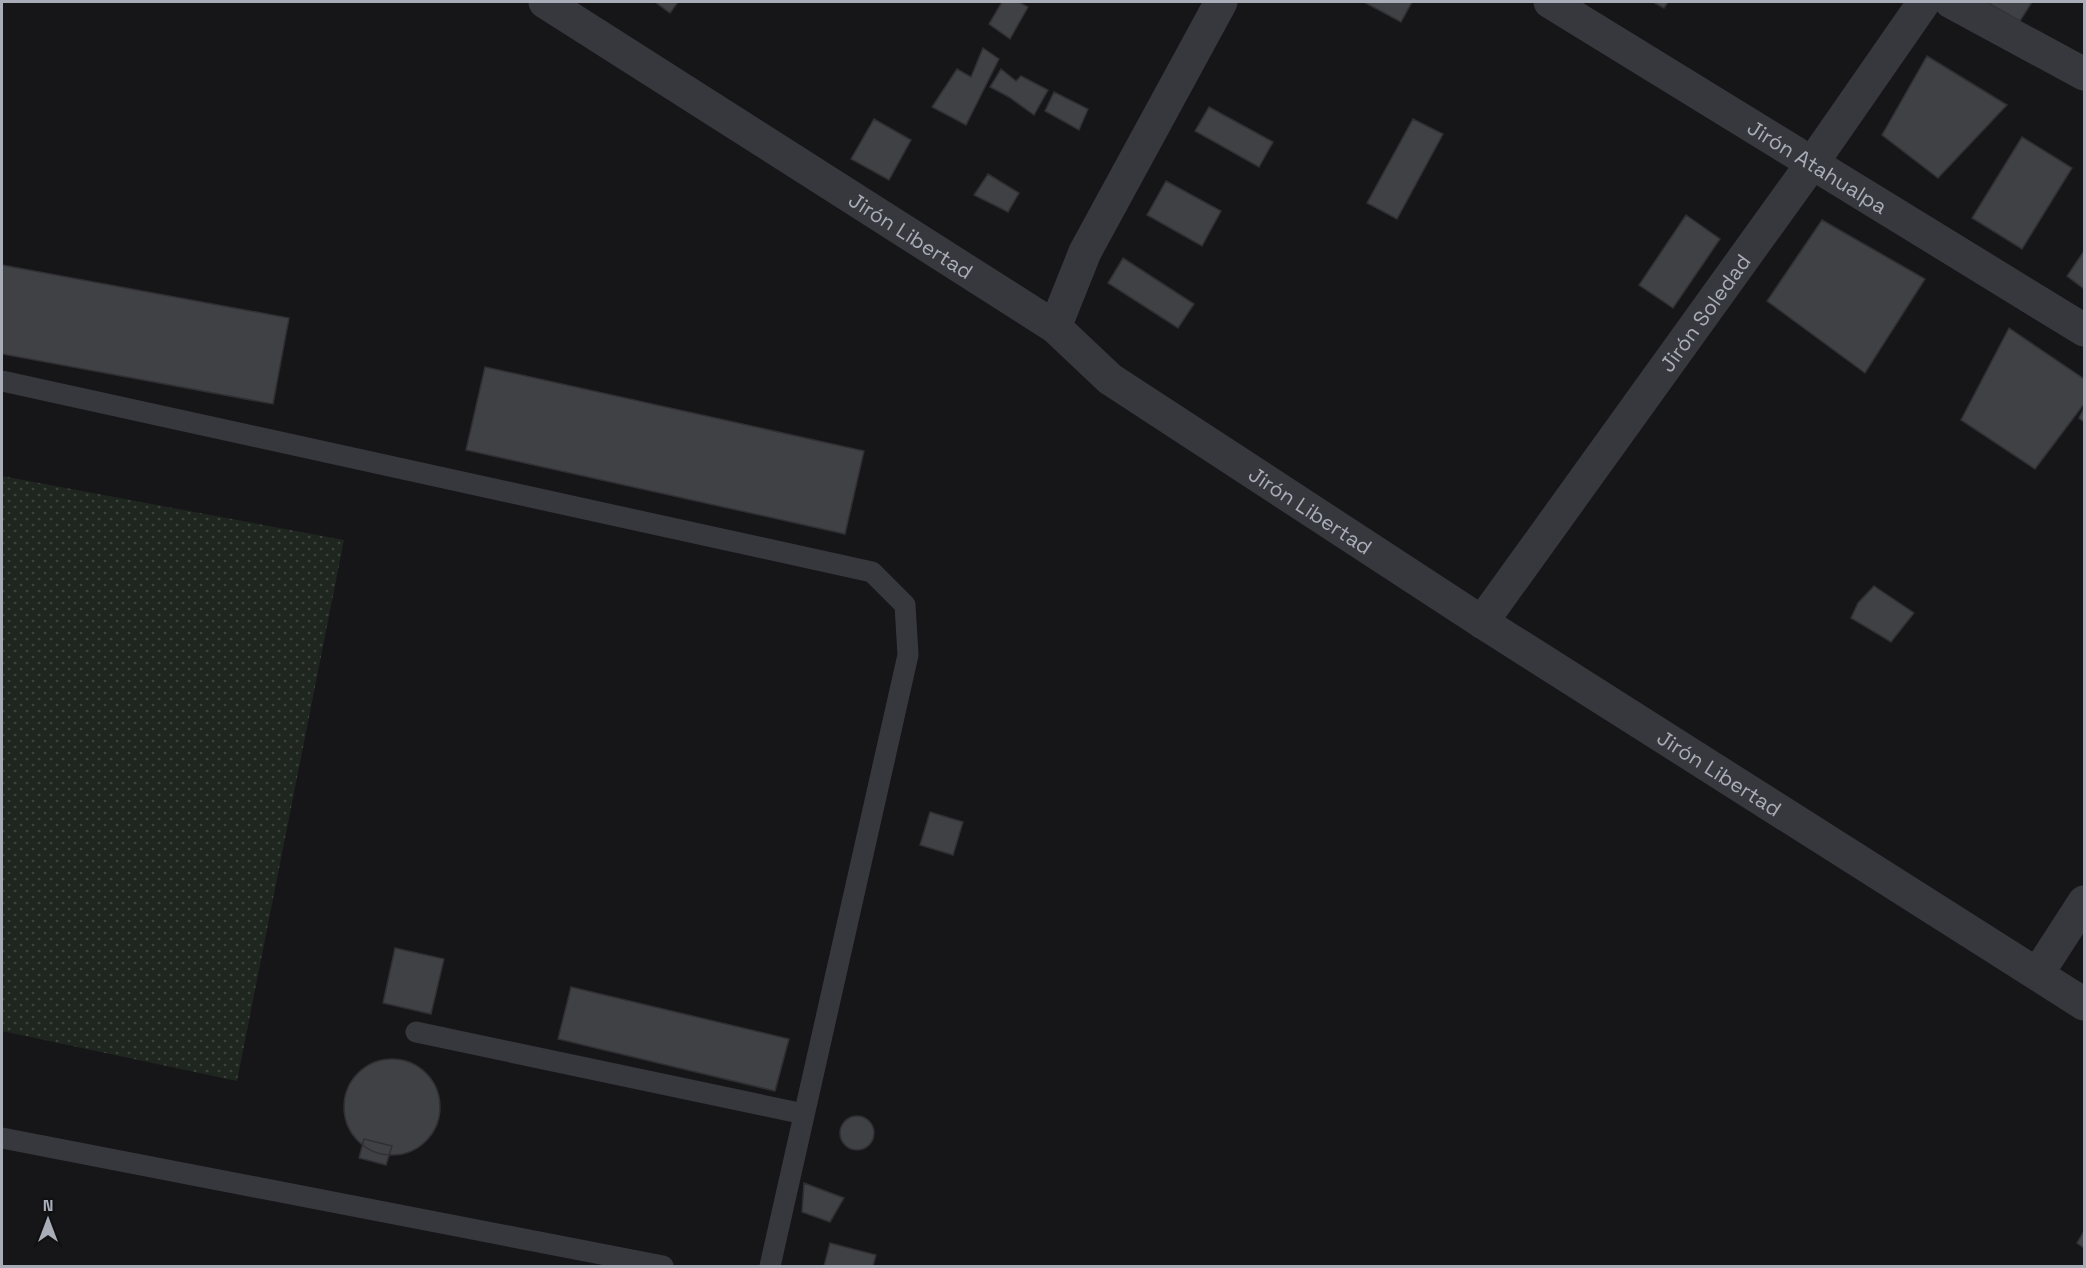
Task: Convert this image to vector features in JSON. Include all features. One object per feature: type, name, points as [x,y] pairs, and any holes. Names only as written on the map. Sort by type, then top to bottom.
[{"type":"street","name":"Jirón Libertad","points":[[545,2],[1055,327],[1110,379],[1482,622],[2085,1004]]},
{"type":"street","points":[[1055,327],[1085,252],[1221,2]]},
{"type":"street","name":"Jirón Atahualpa","points":[[1550,2],[2085,330]]},
{"type":"street","name":"Jirón Soledad","points":[[1482,622],[1813,162],[1924,2]]},
{"type":"street","points":[[1951,2],[2085,74]]},
{"type":"street","points":[[2038,973],[2085,902]]},
{"type":"lane","points":[[2,381],[872,572],[905,605],[908,655],[770,1266]]},
{"type":"lane","points":[[416,1032],[804,1113]]},
{"type":"lane","points":[[2,1138],[663,1266]]},
{"type":"shaded area","points":[[2,476],[344,540],[237,1081],[2,1031]]},
{"type":"building","points":[[655,2],[678,2],[670,13]]},
{"type":"building","points":[[1002,2],[1019,2],[1028,7],[1010,39],[989,24]]},
{"type":"building","points":[[1364,2],[1412,2],[1401,22]]},
{"type":"building","points":[[1653,2],[1668,2],[1664,8]]},
{"type":"building","points":[[1986,2],[2032,2],[2020,21]]},
{"type":"building","points":[[983,48],[999,59],[966,125],[932,107],[957,69],[971,77]]},
{"type":"building","points":[[1927,56],[2007,105],[1938,178],[1882,135]]},
{"type":"building","points":[[1001,69],[1016,81],[1021,76],[1048,90],[1034,115],[990,87]]},
{"type":"building","points":[[1054,92],[1088,109],[1079,130],[1045,111]]},
{"type":"building","points":[[1209,107],[1273,142],[1259,167],[1195,131]]},
{"type":"building","points":[[874,119],[911,140],[889,180],[851,159]]},
{"type":"building","points":[[1413,119],[1443,134],[1397,219],[1367,203]]},
{"type":"building","points":[[2022,137],[2072,168],[2022,249],[1972,218]]},
{"type":"building","points":[[988,174],[1019,193],[1008,212],[974,195]]},
{"type":"building","points":[[1166,181],[1221,211],[1202,246],[1147,215]]},
{"type":"building","points":[[1686,215],[1720,239],[1673,308],[1639,285]]},
{"type":"building","points":[[1822,220],[1925,279],[1865,373],[1767,301]]},
{"type":"building","points":[[2084,251],[2084,289],[2067,276]]},
{"type":"building","points":[[1123,258],[1194,304],[1178,328],[1108,283]]},
{"type":"building","points":[[2,265],[289,318],[273,404],[2,354]]},
{"type":"building","points":[[2009,328],[2084,379],[2084,404],[2035,469],[1961,420]]},
{"type":"building","points":[[485,367],[864,451],[845,534],[466,450]]},
{"type":"building","points":[[2084,408],[2084,422],[2079,418]]},
{"type":"building","points":[[1874,586],[1914,613],[1891,642],[1851,618],[1858,603]]},
{"type":"building","points":[[930,812],[963,822],[953,855],[920,845]]},
{"type":"building","points":[[395,948],[444,959],[431,1014],[383,1003]]},
{"type":"building","points":[[571,987],[789,1039],[775,1091],[558,1039]]},
{"type":"building","points":[[392,1059],[410,1063],[426,1073],[436,1089],[440,1107],[436,1125],[426,1141],[410,1151],[392,1155],[374,1151],[358,1141],[348,1125],[344,1107],[348,1089],[358,1073],[374,1063]]},
{"type":"building","points":[[857,1116],[869,1121],[874,1133],[869,1145],[857,1150],[845,1145],[840,1133],[845,1121]]},
{"type":"building","points":[[364,1139],[392,1146],[386,1165],[359,1158]]},
{"type":"building","points":[[804,1183],[844,1198],[830,1222],[802,1212]]},
{"type":"building","points":[[2084,1231],[2084,1248],[2077,1243]]},
{"type":"building","points":[[830,1243],[876,1255],[873,1266],[824,1266]]}]
